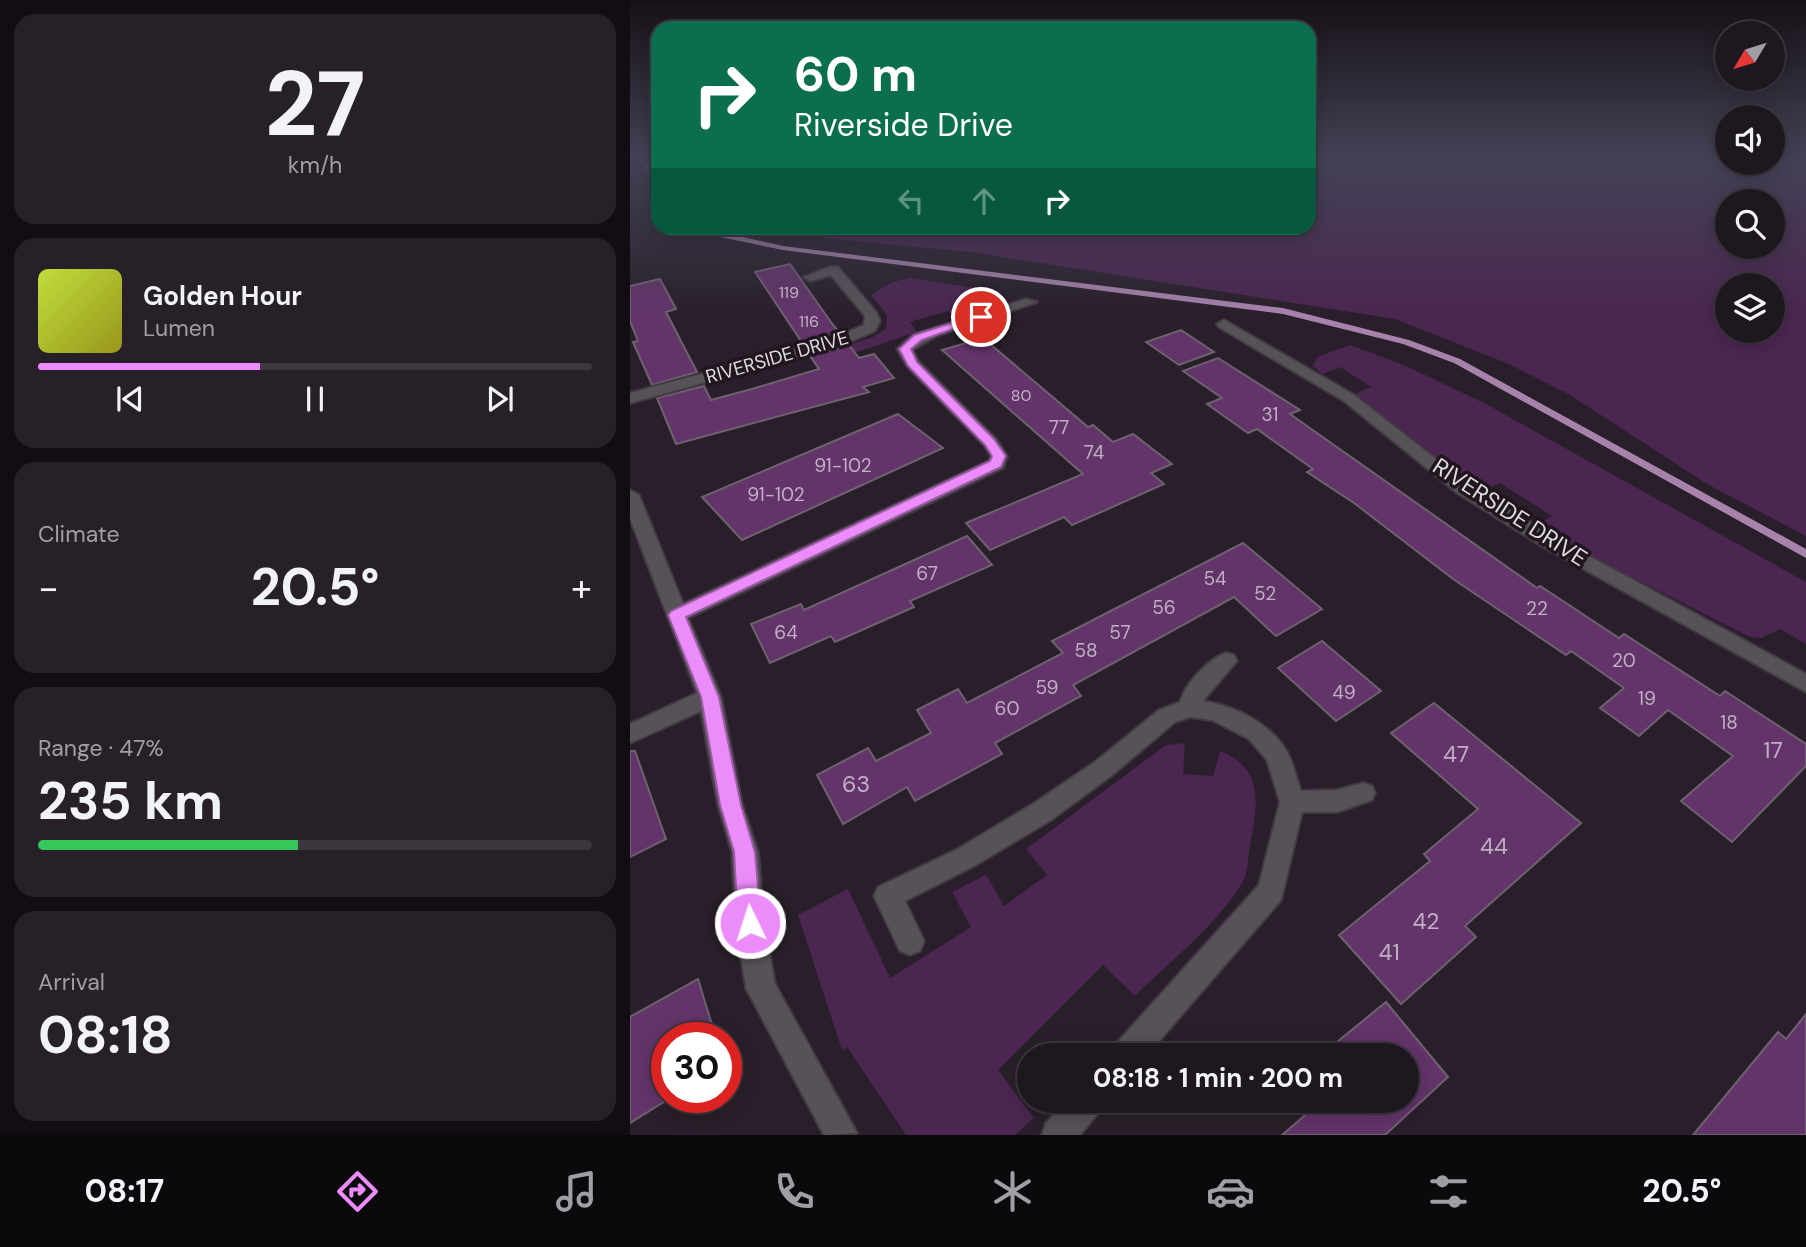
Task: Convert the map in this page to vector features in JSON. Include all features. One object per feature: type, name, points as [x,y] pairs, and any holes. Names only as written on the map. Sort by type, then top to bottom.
[{"type":"street","name":"RIVERSIDE DRIVE","points":[[630,398],[837,342],[870,328],[873,321],[871,316],[834,271],[810,277]]},
{"type":"street","points":[[677,615],[996,464],[999,456],[989,442],[912,363],[904,349],[910,342],[931,333],[1031,302]]},
{"type":"street","name":"RIVERSIDE DRIVE","points":[[1224,324],[1349,398],[1462,488],[1549,542],[1740,645],[1806,684]]},
{"type":"street","points":[[630,495],[710,697],[730,805],[745,852],[750,923],[761,988],[840,1134]]},
{"type":"street","points":[[1189,708],[1194,693],[1226,661]]},
{"type":"street","points":[[630,734],[710,697]]},
{"type":"street","points":[[909,941],[888,895],[965,858],[1042,812],[1103,769],[1167,716],[1189,708],[1216,712],[1256,732],[1277,756],[1292,802],[1271,891],[1138,1043]]},
{"type":"street","points":[[1292,802],[1338,801],[1363,793]]},
{"type":"street","points":[[1058,1135],[1077,1113]]},
{"type":"shaded area","points":[[1316,210],[1715,210],[1715,259],[1785,259],[1785,210],[1806,210],[1806,536],[1707,484],[1570,395],[1509,364],[1395,319],[971,252],[808,235],[1316,235]]},
{"type":"shaded area","points":[[911,278],[1003,292],[987,297],[976,305],[978,310],[957,320],[948,311],[910,322],[917,332],[855,352],[848,345],[873,337],[886,328],[887,315],[871,295],[892,282]]},
{"type":"shaded area","points":[[1350,345],[1406,366],[1486,404],[1806,582],[1806,644],[1780,629],[1761,638],[1750,637],[1533,527],[1552,516],[1500,483],[1480,491],[1355,394],[1371,387],[1340,367],[1322,374],[1313,366],[1317,357]]},
{"type":"shaded area","points":[[1185,743],[1183,774],[1213,776],[1220,751],[1235,759],[1252,779],[1256,804],[1248,865],[1244,879],[1231,899],[1206,928],[1135,996],[1103,965],[1025,1043],[1017,1043],[1017,1051],[998,1070],[1017,1095],[1017,1113],[1030,1113],[1034,1118],[1015,1135],[906,1135],[847,1047],[842,1050],[798,915],[848,889],[890,978],[971,927],[952,892],[986,875],[1004,906],[1047,875],[1026,849],[1166,745]]},
{"type":"building","points":[[790,264],[840,333],[803,344],[755,272]]},
{"type":"building","points":[[660,279],[676,309],[666,312],[697,372],[652,385],[633,342],[638,341],[630,321],[630,286]]},
{"type":"building","points":[[1181,330],[1214,352],[1179,365],[1146,342]]},
{"type":"building","points":[[983,338],[1088,427],[1093,425],[1113,442],[1133,434],[1172,464],[1151,473],[1164,484],[1072,525],[1064,517],[990,550],[966,523],[1083,474],[942,350]]},
{"type":"building","points":[[849,345],[859,358],[874,354],[894,378],[863,387],[869,392],[676,444],[657,398],[704,386],[711,400],[752,389],[819,369],[810,356]]},
{"type":"building","points":[[1218,358],[1300,410],[1290,414],[1537,588],[1540,586],[1619,638],[1624,634],[1720,696],[1725,691],[1806,744],[1806,766],[1732,842],[1681,801],[1733,756],[1668,710],[1639,736],[1600,708],[1624,688],[1571,651],[1566,655],[1453,579],[1354,503],[1307,472],[1313,469],[1257,429],[1248,433],[1207,404],[1222,398],[1183,371]]},
{"type":"building","points":[[898,414],[943,448],[742,540],[702,497]]},
{"type":"building","points":[[967,536],[992,565],[910,601],[914,607],[835,642],[831,636],[770,663],[751,624],[801,604],[804,610]]},
{"type":"building","points":[[1243,543],[1322,609],[1276,636],[1234,597],[1073,685],[1081,696],[995,743],[1002,754],[915,801],[907,787],[843,824],[817,775],[868,748],[876,761],[931,733],[917,710],[958,689],[967,703],[1063,653],[1052,641]]},
{"type":"building","points":[[1322,641],[1381,691],[1336,721],[1278,668]]},
{"type":"building","points":[[1434,703],[1581,823],[1465,926],[1476,937],[1401,1004],[1339,935],[1430,861],[1424,854],[1478,809],[1391,733]]},
{"type":"building","points":[[630,751],[635,751],[666,839],[630,857]]},
{"type":"building","points":[[698,979],[711,1022],[651,1022],[651,1110],[630,1123],[630,1017]]},
{"type":"building","points":[[1386,1002],[1448,1077],[1419,1104],[1419,1043],[1336,1043]]},
{"type":"building","points":[[1806,1014],[1806,1135],[1693,1135],[1778,1032],[1786,1039]]},
{"type":"building","points":[[1308,1113],[1409,1113],[1385,1135],[1282,1135]]},
{"type":"waterway","points":[[723,235],[783,248],[1283,311],[1406,342],[1457,361],[1806,554]]},
{"type":"route","points":[[750,923],[745,852],[730,805],[710,697],[677,615],[996,464],[999,456],[989,442],[912,363],[904,349],[918,338],[981,317]]}]
